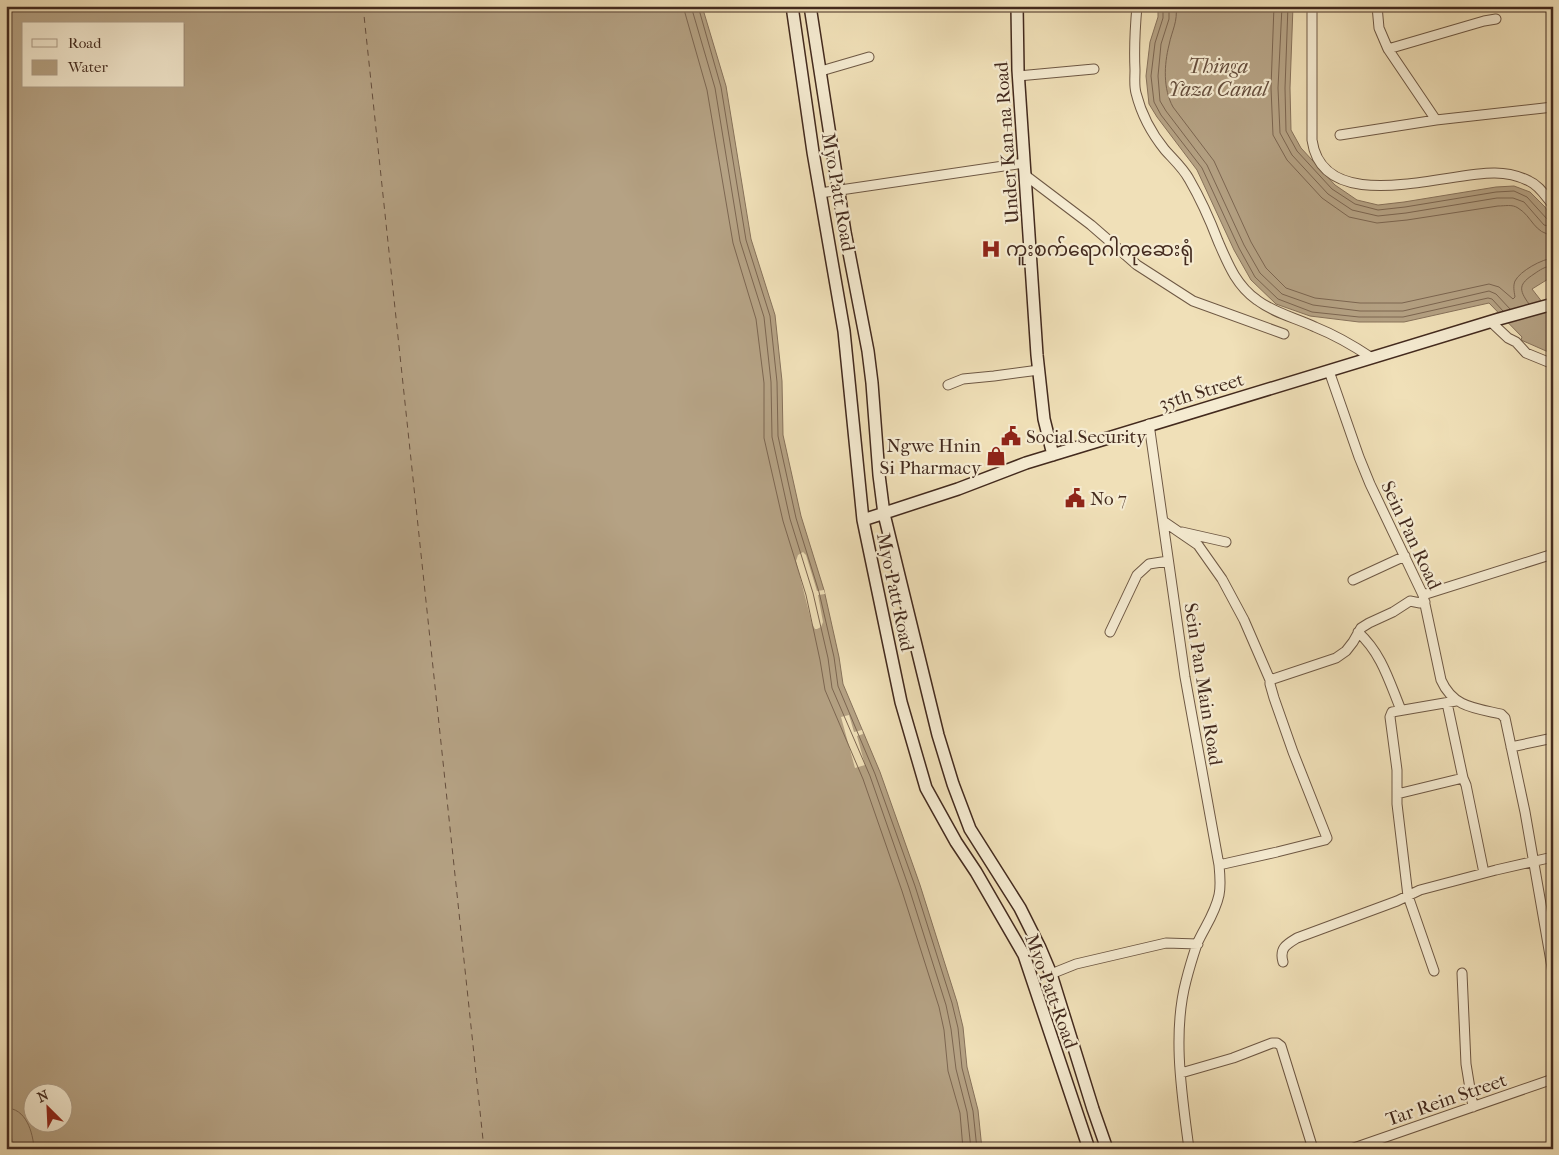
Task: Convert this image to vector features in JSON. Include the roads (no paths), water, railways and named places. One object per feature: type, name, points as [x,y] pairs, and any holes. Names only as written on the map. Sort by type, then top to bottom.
[{"type":"main road","name":"Myo Patt Road","points":[[792,6],[820,193],[844,330],[863,520],[901,702],[926,788],[1024,955],[1089,1149]]},
{"type":"main road","name":"Myo Patt Road","points":[[810,6],[845,232],[868,351],[884,514],[938,735],[953,784],[970,829],[1020,908],[1051,974],[1107,1149]]},
{"type":"main road","name":"Under Kan-na Road","points":[[1017,6],[1018,76],[1039,370],[1044,419],[1053,455]]},
{"type":"main road","name":"35th Street","points":[[863,520],[958,489],[1020,465],[1150,424],[1550,305]]},
{"type":"main road","points":[[1024,955],[1040,948]]},
{"type":"street","points":[[1137,6],[1134,44],[1136,91],[1140,108],[1165,149],[1179,164],[1189,179],[1235,278],[1247,292],[1270,308],[1317,328],[1355,347],[1372,358]]},
{"type":"street","points":[[1312,6],[1312,140],[1314,151],[1320,162],[1329,172],[1340,179],[1359,185],[1380,186],[1494,173],[1513,175],[1530,181],[1542,191],[1553,205]]},
{"type":"street","points":[[1377,6],[1379,28],[1388,48],[1436,120]]},
{"type":"street","points":[[1388,48],[1484,20],[1496,19]]},
{"type":"street","points":[[821,71],[869,57]]},
{"type":"street","points":[[1018,76],[1094,69]]},
{"type":"street","points":[[1340,135],[1436,120],[1553,107]]},
{"type":"street","points":[[820,193],[1024,163]]},
{"type":"street","points":[[1025,175],[1091,225],[1137,265],[1193,300],[1284,334]]},
{"type":"street","points":[[1495,320],[1508,338],[1516,342],[1526,352],[1553,364]]},
{"type":"street","points":[[948,385],[963,379],[1039,370]]},
{"type":"street","name":"Sein Pan Road","points":[[1329,371],[1370,484],[1424,598],[1441,680],[1452,702]]},
{"type":"street","name":"Sein Pan Main Road","points":[[1150,424],[1185,677],[1219,865],[1219,895],[1210,922],[1198,944],[1185,981],[1182,1004],[1180,1047],[1182,1090],[1189,1149]]},
{"type":"street","points":[[1163,521],[1198,545],[1222,579],[1244,620],[1270,680],[1274,698],[1293,752],[1327,838],[1219,865]]},
{"type":"street","points":[[1179,532],[1226,542]]},
{"type":"street","points":[[1270,680],[1336,658],[1353,642],[1358,632],[1369,623],[1393,612],[1410,601],[1420,603],[1424,598],[1553,554]]},
{"type":"street","points":[[1352,580],[1405,556]]},
{"type":"street","points":[[1110,632],[1137,575],[1149,564],[1168,561]]},
{"type":"street","points":[[1358,632],[1374,648],[1401,710]]},
{"type":"street","points":[[1452,702],[1462,778],[1466,786],[1484,873]]},
{"type":"street","points":[[1434,971],[1408,896],[1397,804],[1397,770],[1390,717],[1392,712],[1452,702],[1503,716],[1506,723],[1534,862],[1553,973]]},
{"type":"street","points":[[1511,747],[1553,738]]},
{"type":"street","points":[[1397,794],[1462,778]]},
{"type":"street","points":[[1283,962],[1282,950],[1297,938],[1432,887],[1553,858]]},
{"type":"street","points":[[1051,974],[1076,964],[1166,943],[1198,944]]},
{"type":"street","points":[[1462,973],[1466,1064],[1474,1106]]},
{"type":"street","points":[[1182,1073],[1233,1058],[1272,1043],[1277,1043],[1281,1046],[1312,1149]]},
{"type":"street","name":"Tar Rein Street","points":[[1351,1149],[1553,1080]]},
{"type":"water","points":[[6,6],[702,6],[726,86],[751,239],[775,315],[782,381],[783,435],[801,516],[824,590],[843,684],[880,772],[920,885],[957,1002],[963,1027],[967,1067],[978,1110],[982,1149],[15,1149],[6,1120]]},
{"type":"water","name":"Thinga Yaza Canal","points":[[1158,6],[1293,6],[1290,88],[1291,130],[1301,148],[1335,185],[1357,200],[1378,205],[1496,187],[1514,186],[1530,192],[1545,207],[1553,219],[1553,276],[1532,289],[1553,316],[1553,354],[1521,340],[1522,337],[1489,303],[1404,322],[1359,322],[1310,316],[1276,304],[1251,280],[1234,250],[1197,170],[1149,104],[1146,76],[1150,42],[1158,17]]},
{"type":"place","name":"ကူးစက်ရောဂါကုဆေးရုံ","points":[[991,249]]},
{"type":"place","name":"Social Security","points":[[1011,436]]},
{"type":"place","name":"Ngwe Hnin Si Pharmacy","points":[[996,456]]},
{"type":"place","name":"No 7","points":[[1075,498]]}]
